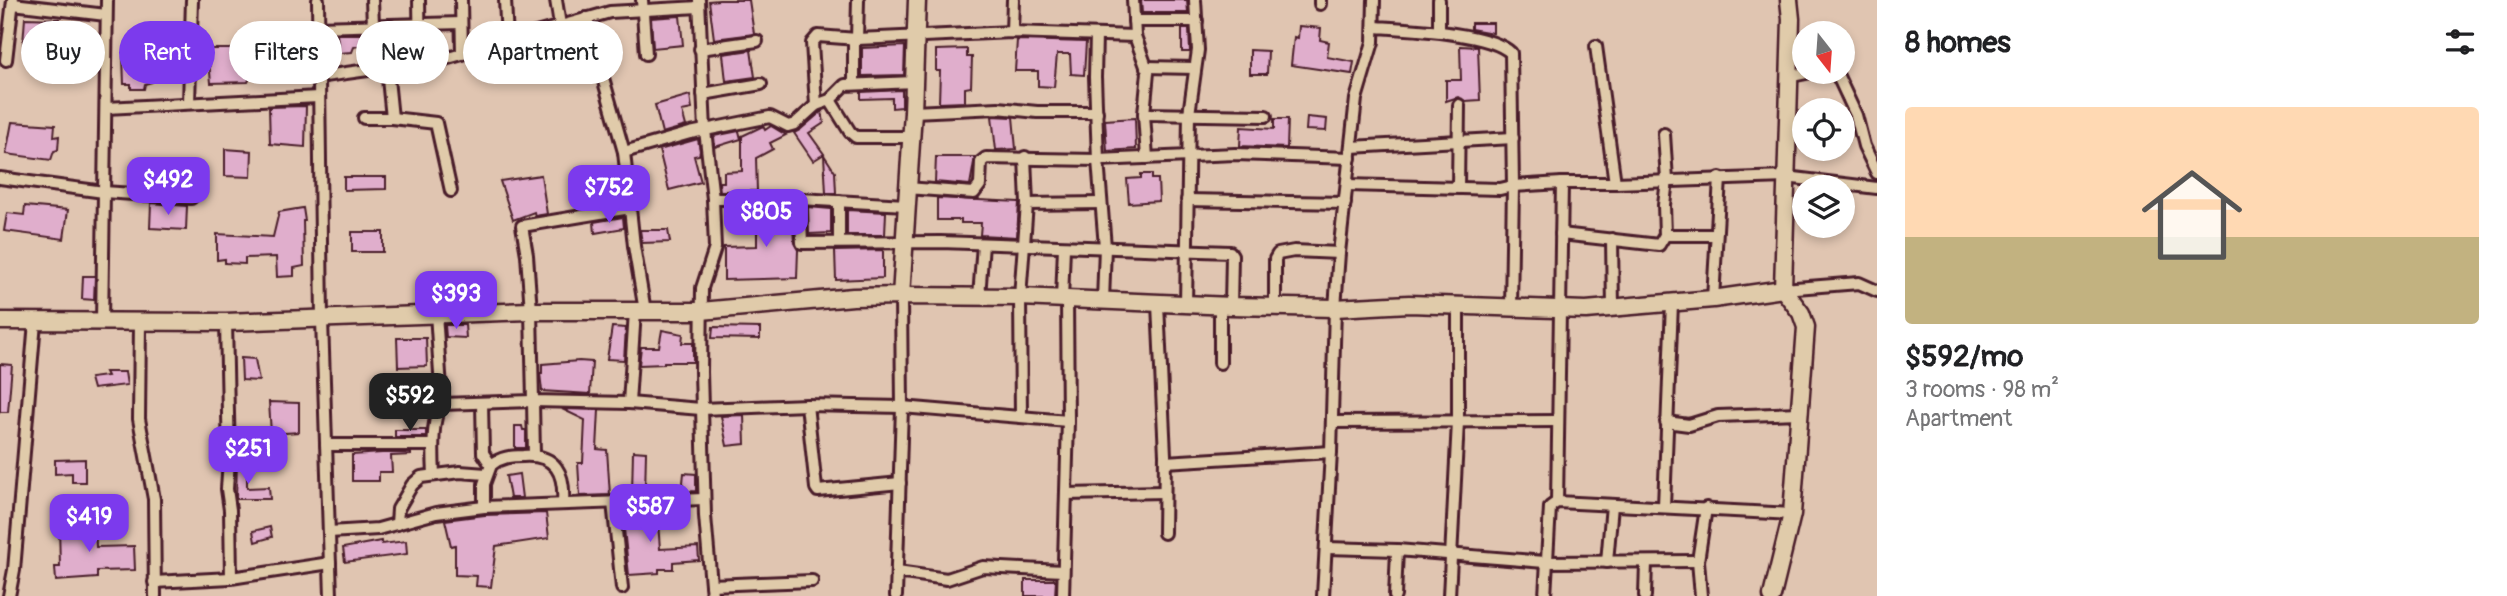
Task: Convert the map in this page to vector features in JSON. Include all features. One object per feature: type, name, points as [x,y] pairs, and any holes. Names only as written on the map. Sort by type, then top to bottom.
[{"type":"street","points":[[103,322],[107,0]]},
{"type":"street","points":[[188,103],[192,0]]},
{"type":"street","points":[[317,21],[318,0]]},
{"type":"street","points":[[372,0],[372,21]]},
{"type":"street","points":[[419,0],[420,21]]},
{"type":"street","points":[[449,57],[463,54],[461,0]]},
{"type":"street","points":[[505,0],[506,21]]},
{"type":"street","points":[[556,0],[559,21]]},
{"type":"street","points":[[854,84],[858,0]]},
{"type":"street","points":[[896,596],[902,407],[901,296],[917,0]]},
{"type":"street","points":[[1012,32],[1013,0]]},
{"type":"street","points":[[1133,0],[1135,36],[1148,78],[1144,114],[1147,158]]},
{"type":"street","points":[[1186,304],[1187,155],[1189,114],[1198,50],[1195,0]]},
{"type":"street","points":[[1323,596],[1339,253],[1357,92],[1370,56],[1375,27],[1374,0]]},
{"type":"street","points":[[1439,0],[1439,31]]},
{"type":"street","points":[[1772,596],[1792,514],[1805,319],[1783,289],[1787,77],[1791,19],[1789,0]]},
{"type":"street","points":[[6,60],[13,2],[106,15]]},
{"type":"street","points":[[575,21],[642,4],[699,4],[715,253],[702,288],[701,311],[704,499],[712,590],[812,582]]},
{"type":"street","points":[[642,4],[646,54]]},
{"type":"street","points":[[586,18],[624,152],[640,311],[629,403]]},
{"type":"street","points":[[1134,21],[1197,21]]},
{"type":"street","points":[[449,24],[460,23]]},
{"type":"street","points":[[1375,27],[1439,31],[1497,45],[1511,53],[1511,308]]},
{"type":"street","points":[[816,104],[813,40],[821,36],[855,39],[1012,32],[1135,36]]},
{"type":"street","points":[[1097,35],[1095,77],[1098,160],[1105,247],[1103,301]]},
{"type":"street","points":[[700,49],[757,41]]},
{"type":"street","points":[[1596,46],[1615,183]]},
{"type":"street","points":[[1146,67],[1195,68]]},
{"type":"street","points":[[1787,77],[1792,76]]},
{"type":"street","points":[[624,152],[705,130],[770,117],[788,126],[795,124],[816,104],[830,100],[842,86],[914,82]]},
{"type":"street","points":[[317,84],[331,596]]},
{"type":"street","points":[[384,84],[392,118]]},
{"type":"street","points":[[703,94],[761,84]]},
{"type":"street","points":[[1842,84],[1877,173]]},
{"type":"street","points":[[106,108],[318,97]]},
{"type":"street","points":[[830,100],[856,137],[911,137]]},
{"type":"street","points":[[1458,188],[1459,104]]},
{"type":"street","points":[[913,112],[998,108],[1037,112],[1097,112]]},
{"type":"street","points":[[1144,114],[1266,116]]},
{"type":"street","points":[[364,118],[436,123],[451,191]]},
{"type":"street","points":[[1786,128],[1792,127]]},
{"type":"street","points":[[1561,234],[1659,245],[1665,235],[1667,180],[1664,134]]},
{"type":"street","points":[[907,188],[974,193],[980,185],[982,160],[1025,157],[1098,160],[1187,155],[1350,153],[1513,138]]},
{"type":"street","points":[[1021,417],[1020,297],[1027,204],[1025,157]]},
{"type":"street","points":[[1347,185],[1500,190],[1513,186],[1562,183],[1786,177],[1877,188]]},
{"type":"street","points":[[0,178],[104,192],[191,198]]},
{"type":"street","points":[[1713,299],[1720,178]]},
{"type":"street","points":[[1557,502],[1562,183]]},
{"type":"street","points":[[713,199],[800,199],[906,205]]},
{"type":"street","points":[[800,199],[802,243],[905,241],[1186,249],[1231,253],[1220,363]]},
{"type":"street","points":[[1187,200],[1345,203]]},
{"type":"street","points":[[839,201],[839,241]]},
{"type":"street","points":[[1027,204],[1101,203]]},
{"type":"street","points":[[534,455],[531,311],[522,226],[630,208]]},
{"type":"street","points":[[1665,235],[1716,235]]},
{"type":"street","points":[[1612,239],[1613,309]]},
{"type":"street","points":[[979,297],[983,244]]},
{"type":"street","points":[[1063,596],[1068,421],[1064,247]]},
{"type":"street","points":[[1275,306],[1275,259],[1278,254],[1294,251],[1339,253]]},
{"type":"street","points":[[0,321],[226,322],[322,320],[436,313],[701,311],[853,297],[901,296],[1020,297],[1226,306],[1335,308],[1409,304],[1560,310],[1613,309],[1859,283],[1877,291]]},
{"type":"street","points":[[1664,506],[1672,303]]},
{"type":"street","points":[[1158,304],[1165,462],[1164,533]]},
{"type":"street","points":[[1450,596],[1458,422],[1458,306]]},
{"type":"street","points":[[436,313],[442,404]]},
{"type":"street","points":[[9,596],[15,570],[35,322]]},
{"type":"street","points":[[140,322],[139,419],[154,499],[155,596]]},
{"type":"street","points":[[226,322],[229,459],[227,489],[232,578]]},
{"type":"street","points":[[434,475],[433,444],[438,407],[442,404],[533,401],[629,403],[701,409],[807,405],[902,407],[1068,421]]},
{"type":"street","points":[[482,403],[482,453],[489,470],[484,507]]},
{"type":"street","points":[[807,405],[818,491],[900,483]]},
{"type":"street","points":[[1666,422],[1689,425],[1718,416],[1799,413]]},
{"type":"street","points":[[1332,422],[1557,421]]},
{"type":"street","points":[[326,445],[433,444]]},
{"type":"street","points":[[1165,462],[1331,452]]},
{"type":"street","points":[[397,524],[396,513],[412,485],[421,477],[489,470],[509,457],[534,455],[547,458],[559,471],[563,486],[563,503]]},
{"type":"street","points":[[1066,494],[1164,492]]},
{"type":"street","points":[[329,532],[378,528],[436,513],[484,507],[704,499]]},
{"type":"street","points":[[613,502],[622,588]]},
{"type":"street","points":[[1545,596],[1550,507],[1557,502],[1792,514]]},
{"type":"street","points":[[1607,562],[1612,505]]},
{"type":"street","points":[[1701,596],[1698,561],[1706,508]]},
{"type":"street","points":[[1327,548],[1397,550],[1545,562],[1698,561]]},
{"type":"street","points":[[1395,596],[1397,550]]},
{"type":"street","points":[[1645,596],[1646,562]]},
{"type":"street","points":[[154,582],[232,578],[330,563]]},
{"type":"street","points":[[897,572],[947,579],[983,567],[1063,570]]},
{"type":"building","points":[[749,0],[754,34],[714,39],[709,1]]},
{"type":"building","points":[[1141,0],[1187,0],[1188,13],[1142,13]]},
{"type":"building","points":[[680,16],[683,45],[653,48],[651,18]]},
{"type":"building","points":[[25,18],[60,21],[25,21]]},
{"type":"building","points":[[1471,23],[1493,23],[1493,33],[1471,29]]},
{"type":"building","points":[[1299,26],[1321,28],[1320,40],[1329,42],[1327,57],[1354,62],[1352,74],[1291,65],[1294,37],[1298,38]]},
{"type":"building","points":[[1182,29],[1189,29],[1190,52],[1182,52]]},
{"type":"building","points":[[342,34],[356,34],[356,46],[352,52],[342,53]]},
{"type":"building","points":[[1017,40],[1086,42],[1084,75],[1071,74],[1070,54],[1057,54],[1054,87],[1038,86],[1038,71],[1015,71]]},
{"type":"building","points":[[905,46],[904,75],[862,76],[862,48]]},
{"type":"building","points":[[1460,46],[1478,47],[1480,100],[1465,101],[1458,97],[1446,101],[1446,80],[1461,80]]},
{"type":"building","points":[[215,49],[229,49],[229,83],[215,83]]},
{"type":"building","points":[[967,49],[967,57],[972,57],[971,87],[965,88],[965,102],[939,103],[940,71],[936,71],[936,50]]},
{"type":"building","points":[[751,50],[755,77],[726,81],[723,54]]},
{"type":"building","points":[[1250,50],[1268,51],[1267,74],[1250,74]]},
{"type":"building","points":[[131,84],[145,84],[144,89],[131,89]]},
{"type":"building","points":[[902,90],[902,107],[892,108],[892,98],[861,99],[861,92]]},
{"type":"building","points":[[690,95],[692,109],[682,111],[686,126],[662,133],[655,105]]},
{"type":"building","points":[[306,106],[305,147],[270,144],[269,107]]},
{"type":"building","points":[[822,111],[824,123],[809,133],[824,154],[813,161],[794,133]]},
{"type":"building","points":[[992,116],[1013,117],[1016,149],[996,150]]},
{"type":"building","points":[[1307,117],[1327,119],[1326,131],[1306,130]]},
{"type":"building","points":[[1135,118],[1136,149],[1107,151],[1105,120]]},
{"type":"building","points":[[1274,119],[1288,119],[1287,148],[1240,146],[1241,127],[1274,129]]},
{"type":"building","points":[[12,122],[55,125],[54,137],[59,136],[58,150],[54,151],[51,160],[6,154]]},
{"type":"building","points":[[763,126],[765,130],[771,126],[786,135],[770,143],[773,149],[756,158],[757,191],[720,191],[719,182],[724,182],[724,172],[742,171],[742,136]]},
{"type":"building","points":[[739,131],[741,139],[715,147],[714,136]]},
{"type":"building","points":[[698,139],[700,151],[699,155],[694,156],[701,182],[669,190],[659,150]]},
{"type":"building","points":[[225,149],[252,151],[251,177],[225,176]]},
{"type":"building","points":[[824,155],[835,172],[836,193],[826,193]]},
{"type":"building","points":[[936,157],[975,157],[970,185],[935,182]]},
{"type":"building","points":[[1141,174],[1152,174],[1152,179],[1158,179],[1159,201],[1129,203],[1127,179],[1141,178]]},
{"type":"building","points":[[541,175],[547,214],[535,216],[534,212],[513,220],[500,181]]},
{"type":"building","points":[[344,177],[386,177],[386,189],[344,190]]},
{"type":"building","points":[[937,198],[1019,202],[1017,237],[980,235],[981,223],[937,220]]},
{"type":"building","points":[[151,203],[187,206],[186,230],[150,228]]},
{"type":"building","points":[[25,206],[68,210],[64,239],[4,231],[7,213],[24,215]]},
{"type":"building","points":[[757,207],[792,207],[794,243],[798,250],[797,278],[724,280],[724,247],[757,246]]},
{"type":"building","points":[[808,207],[831,209],[831,233],[809,234]]},
{"type":"building","points":[[303,208],[304,266],[294,268],[294,276],[277,277],[276,257],[245,258],[245,264],[225,263],[225,259],[217,260],[217,234],[273,237],[279,212]]},
{"type":"building","points":[[847,210],[886,212],[885,235],[847,235]]},
{"type":"building","points":[[623,217],[624,228],[595,233],[594,222]]},
{"type":"building","points":[[640,230],[668,230],[670,242],[642,243]]},
{"type":"building","points":[[352,232],[383,232],[383,252],[352,252]]},
{"type":"building","points":[[883,250],[883,278],[836,280],[835,251]]},
{"type":"building","points":[[83,276],[95,276],[94,300],[82,299]]},
{"type":"building","points":[[445,325],[465,325],[466,338],[446,337]]},
{"type":"building","points":[[612,327],[626,328],[624,360],[607,359]]},
{"type":"building","points":[[713,327],[760,328],[760,339],[712,338]]},
{"type":"building","points":[[662,330],[683,334],[682,343],[693,343],[693,362],[639,365],[641,347],[659,347]]},
{"type":"building","points":[[397,338],[426,338],[427,366],[398,367]]},
{"type":"building","points":[[241,358],[255,359],[259,381],[242,380]]},
{"type":"building","points":[[592,362],[590,394],[542,391],[542,364]]},
{"type":"building","points":[[0,364],[12,365],[8,412],[0,412]]},
{"type":"building","points":[[105,372],[125,372],[127,385],[93,389],[90,378],[107,376]]},
{"type":"building","points":[[409,386],[433,388],[434,402],[431,408],[424,408],[424,397],[410,398]]},
{"type":"building","points":[[269,402],[299,403],[299,432],[271,434]]},
{"type":"building","points":[[562,409],[599,410],[597,449],[607,450],[610,495],[580,496],[578,463],[583,463],[585,420]]},
{"type":"building","points":[[744,415],[745,444],[727,446],[721,416]]},
{"type":"building","points":[[515,426],[522,426],[523,430],[526,430],[526,448],[515,448]]},
{"type":"building","points":[[395,430],[426,430],[426,437],[395,437]]},
{"type":"building","points":[[633,451],[646,452],[645,493],[632,494]]},
{"type":"building","points":[[352,455],[411,455],[391,456],[392,472],[379,472],[379,481],[352,481]]},
{"type":"building","points":[[85,459],[85,482],[72,482],[72,473],[55,474],[55,460]]},
{"type":"building","points":[[247,461],[247,488],[269,487],[270,499],[236,499],[237,462]]},
{"type":"building","points":[[684,473],[696,474],[696,491],[682,492]]},
{"type":"building","points":[[519,474],[522,498],[510,498],[506,476]]},
{"type":"building","points":[[657,509],[660,549],[698,547],[699,560],[673,562],[673,569],[659,569],[659,573],[629,575],[622,510]]},
{"type":"building","points":[[546,513],[549,538],[496,546],[491,587],[476,586],[477,576],[455,575],[455,545],[451,546],[445,520],[485,515]]},
{"type":"building","points":[[95,522],[96,547],[134,546],[135,570],[97,571],[97,578],[56,581],[55,567],[60,567],[59,524]]},
{"type":"building","points":[[270,527],[272,537],[255,542],[253,531]]},
{"type":"building","points":[[381,541],[382,544],[406,541],[407,554],[345,562],[343,548]]},
{"type":"building","points":[[1025,580],[1056,580],[1055,596],[1025,596]]}]
